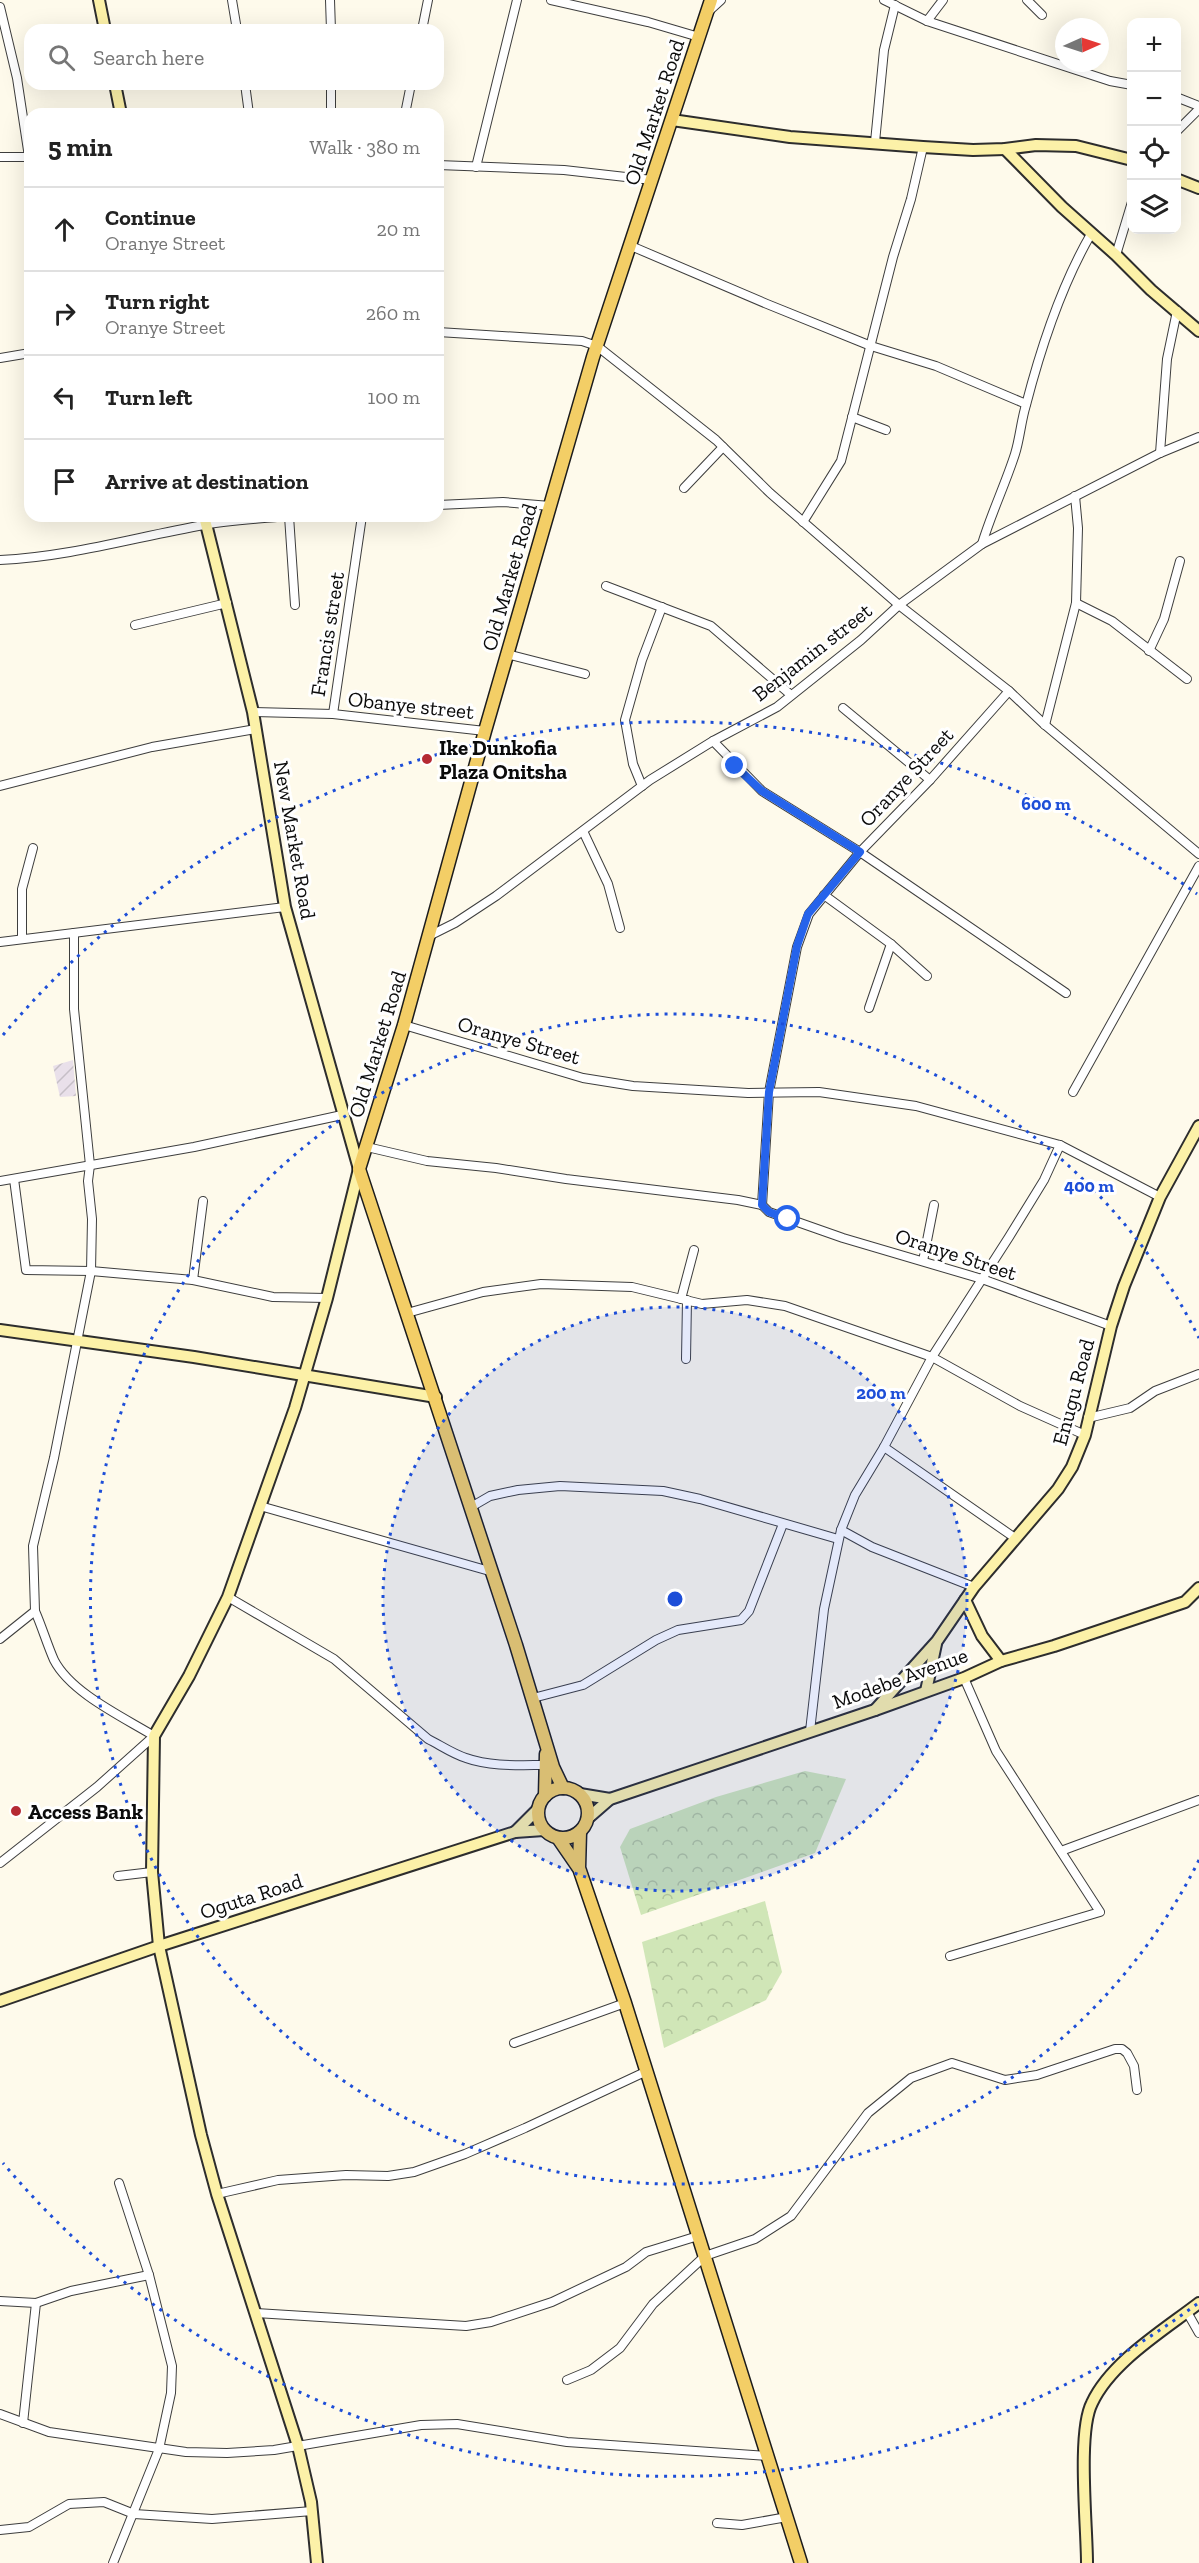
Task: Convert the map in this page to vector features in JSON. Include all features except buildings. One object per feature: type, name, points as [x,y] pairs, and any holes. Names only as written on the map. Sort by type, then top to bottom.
[{"type":"main road","name":"Old Market Road","points":[[359,1169],[404,1025],[485,731],[597,346],[710,6]]},
{"type":"main road","points":[[359,1169],[519,1644],[556,1778],[563,1788]]},
{"type":"main road","points":[[547,1743],[545,1796],[538,1809],[540,1824],[544,1830],[558,1838],[579,1868],[647,2071],[801,2563]]},
{"type":"main road","points":[[545,1796],[556,1789],[563,1788],[580,1794],[587,1806],[588,1819],[580,1832],[579,1868]]},
{"type":"main road","points":[[558,1838],[566,1838],[580,1832]]},
{"type":"street","points":[[99,0],[104,24]]},
{"type":"street","points":[[232,0],[236,24]]},
{"type":"street","points":[[330,0],[330,24]]},
{"type":"street","points":[[423,24],[428,0]]},
{"type":"street","points":[[476,167],[517,0]]},
{"type":"street","points":[[551,0],[648,22],[699,37]]},
{"type":"street","points":[[710,6],[721,0]]},
{"type":"street","points":[[884,0],[927,21],[1110,81],[1127,84]]},
{"type":"street","points":[[927,21],[943,0]]},
{"type":"street","points":[[1027,0],[1042,15]]},
{"type":"street","points":[[875,142],[884,50],[895,5]]},
{"type":"street","points":[[0,7],[17,78],[24,124]]},
{"type":"street","points":[[116,90],[120,108]]},
{"type":"street","points":[[246,90],[248,108]]},
{"type":"street","points":[[331,90],[332,108]]},
{"type":"street","points":[[406,108],[410,90]]},
{"type":"street","points":[[1181,99],[1199,107],[1181,127]]},
{"type":"street","points":[[672,120],[790,137],[923,147],[1005,149],[1036,145],[1076,146],[1127,159]]},
{"type":"street","points":[[803,522],[841,461],[923,147]]},
{"type":"street","points":[[1005,149],[1091,234],[1199,331]]},
{"type":"street","points":[[0,157],[24,157]]},
{"type":"street","points":[[444,165],[564,170],[652,180]]},
{"type":"street","points":[[1179,180],[1199,188]]},
{"type":"street","points":[[1116,255],[1127,216]]},
{"type":"street","points":[[982,544],[993,508],[1015,453],[1026,404],[1051,325],[1080,254],[1091,234]]},
{"type":"street","points":[[631,246],[698,276],[871,346],[936,366],[1026,404]]},
{"type":"street","points":[[1160,453],[1167,359],[1177,310]]},
{"type":"street","points":[[444,332],[582,341],[597,346],[723,447],[803,522],[898,605],[1009,691],[1199,854]]},
{"type":"street","points":[[0,358],[24,354]]},
{"type":"street","points":[[852,417],[886,430]]},
{"type":"street","name":"Benjamin street","points":[[429,936],[455,923],[496,896],[642,786],[713,741],[777,707],[861,640],[898,605],[982,544],[1160,453],[1199,437]]},
{"type":"street","points":[[684,488],[723,447]]},
{"type":"street","points":[[1046,724],[1076,603],[1078,528],[1075,496]]},
{"type":"street","points":[[444,505],[503,502],[550,506]]},
{"type":"street","points":[[0,560],[23,559],[113,543],[197,522]]},
{"type":"street","name":"New Market Road","points":[[206,522],[253,712],[285,907],[359,1169]]},
{"type":"street","points":[[288,522],[295,605]]},
{"type":"street","name":"Francis street","points":[[253,712],[333,714],[361,522]]},
{"type":"street","points":[[1149,651],[1164,619],[1180,561]]},
{"type":"street","points":[[606,586],[711,626],[791,695]]},
{"type":"street","points":[[135,626],[227,603]]},
{"type":"street","points":[[1076,603],[1112,621],[1187,679]]},
{"type":"street","points":[[642,786],[633,764],[625,720],[642,660],[662,607]]},
{"type":"street","points":[[507,654],[585,674]]},
{"type":"street","name":"Oranye Street","points":[[1009,691],[930,780],[860,852],[808,914],[797,946],[769,1092],[762,1205],[769,1212],[982,1279],[1111,1326]]},
{"type":"street","points":[[843,708],[930,780]]},
{"type":"street","name":"Obanye street","points":[[333,714],[485,731]]},
{"type":"street","points":[[0,786],[152,747],[256,729]]},
{"type":"street","points":[[713,741],[762,791],[860,852],[1066,993]]},
{"type":"street","points":[[583,831],[608,884],[620,928]]},
{"type":"street","points":[[22,939],[22,890],[33,848]]},
{"type":"street","points":[[1073,1092],[1199,866]]},
{"type":"street","points":[[824,895],[891,944],[927,976]]},
{"type":"street","points":[[0,942],[285,907]]},
{"type":"street","points":[[74,933],[74,1009],[90,1165],[88,1181],[92,1219],[91,1270],[54,1458],[33,1546],[35,1611],[55,1661],[66,1676],[81,1690],[154,1737]]},
{"type":"street","points":[[869,1008],[891,944]]},
{"type":"street","name":"Oranye Street","points":[[404,1025],[583,1078],[633,1086],[819,1092],[916,1106],[1060,1145],[1160,1197]]},
{"type":"street","points":[[0,1181],[194,1147],[342,1115]]},
{"type":"street","name":"Enugu Road","points":[[937,1641],[974,1587],[1058,1489],[1072,1467],[1085,1435],[1111,1326],[1160,1197],[1199,1126]]},
{"type":"street","points":[[810,1731],[824,1609],[838,1539],[855,1495],[884,1447],[932,1357],[1044,1180],[1060,1145]]},
{"type":"street","points":[[367,1147],[427,1161],[496,1168],[762,1205]]},
{"type":"street","points":[[0,1863],[97,1787],[154,1737],[194,1666],[228,1597],[295,1408],[327,1298],[359,1169]]},
{"type":"street","points":[[14,1179],[26,1270],[91,1270],[194,1280],[273,1297],[327,1298]]},
{"type":"street","points":[[194,1280],[203,1202]]},
{"type":"street","points":[[923,1261],[934,1205]]},
{"type":"street","points":[[686,1359],[684,1300],[694,1250]]},
{"type":"street","points":[[407,1313],[483,1292],[541,1284],[632,1287],[702,1304],[747,1300],[785,1306],[932,1357],[1020,1407],[1085,1435]]},
{"type":"street","points":[[0,1330],[436,1397]]},
{"type":"street","points":[[1088,1418],[1130,1408],[1155,1391],[1199,1374]]},
{"type":"street","points":[[884,1447],[1015,1539]]},
{"type":"street","points":[[471,1507],[490,1496],[560,1486],[663,1491],[700,1499],[838,1539]]},
{"type":"street","points":[[260,1506],[493,1572]]},
{"type":"street","points":[[533,1698],[583,1685],[656,1640],[678,1630],[741,1620],[749,1611],[783,1524]]},
{"type":"street","points":[[841,1530],[872,1547],[974,1587]]},
{"type":"street","name":"Modebe Avenue","points":[[610,1799],[875,1710],[964,1678],[1001,1660],[1054,1646],[1185,1602],[1199,1588]]},
{"type":"street","points":[[228,1597],[334,1659],[428,1739],[466,1759],[493,1763],[546,1765]]},
{"type":"street","points":[[1185,1602],[1199,1599]]},
{"type":"street","points":[[965,1600],[982,1636],[1001,1660]]},
{"type":"street","points":[[0,1639],[35,1611]]},
{"type":"street","points":[[926,1691],[937,1641]]},
{"type":"street","points":[[875,1710],[937,1641]]},
{"type":"street","points":[[950,1956],[1100,1912],[996,1751],[964,1678]]},
{"type":"street","points":[[154,1737],[152,1872],[159,1947],[201,2135],[217,2194],[298,2446],[312,2511],[317,2563]]},
{"type":"street","points":[[580,1794],[610,1799]]},
{"type":"street","points":[[588,1819],[610,1799]]},
{"type":"street","points":[[1061,1851],[1199,1800]]},
{"type":"street","points":[[515,1832],[538,1809]]},
{"type":"street","points":[[515,1832],[544,1830]]},
{"type":"street","name":"Oguta Road","points":[[0,2001],[515,1832]]},
{"type":"street","points":[[118,1876],[152,1872]]},
{"type":"street","points":[[514,2043],[625,2003]]},
{"type":"street","points":[[567,2380],[591,2370],[620,2348],[653,2304],[705,2256],[755,2239],[792,2216],[867,2113],[911,2078],[952,2063],[1005,2080],[1037,2075],[1115,2049],[1122,2049],[1132,2060],[1137,2090]]},
{"type":"street","points":[[217,2194],[278,2180],[346,2175],[388,2176],[414,2172],[465,2154],[525,2128],[647,2071]]},
{"type":"street","points":[[112,2563],[159,2449],[171,2393],[172,2366],[149,2275],[119,2182]]},
{"type":"street","points":[[256,2313],[466,2326],[491,2322],[552,2302],[626,2267],[646,2252],[698,2236]]},
{"type":"street","points":[[0,2301],[36,2303],[72,2291],[149,2275]]},
{"type":"street","points":[[23,2423],[36,2303]]},
{"type":"street","points":[[1087,2563],[1084,2457],[1091,2404],[1109,2376],[1199,2303]]},
{"type":"street","points":[[1187,2312],[1199,2333]]},
{"type":"street","points":[[0,2414],[68,2436],[159,2449],[227,2453],[274,2450],[420,2425],[457,2424],[567,2442],[766,2456]]},
{"type":"street","points":[[0,2530],[28,2527],[69,2504],[104,2502],[134,2514],[212,2519],[312,2511]]},
{"type":"street","points":[[717,2523],[742,2526],[787,2517]]},
{"type":"shaded area","points":[[73,1060],[76,1096],[60,1097],[53,1066]]},
{"type":"green space","points":[[805,1771],[846,1779],[815,1853],[641,1915],[620,1847],[630,1829],[716,1797]]},
{"type":"green space","points":[[765,1901],[782,1972],[766,2000],[664,2048],[642,1942]]},
{"type":"place","name":"Ike Dunkofia Plaza Onitsha","points":[[427,759]]},
{"type":"place","name":"Access Bank","points":[[16,1811]]},
{"type":"route","points":[[735,766],[762,791],[860,852],[808,914],[797,946],[769,1092],[762,1205],[769,1212],[788,1219]]}]
